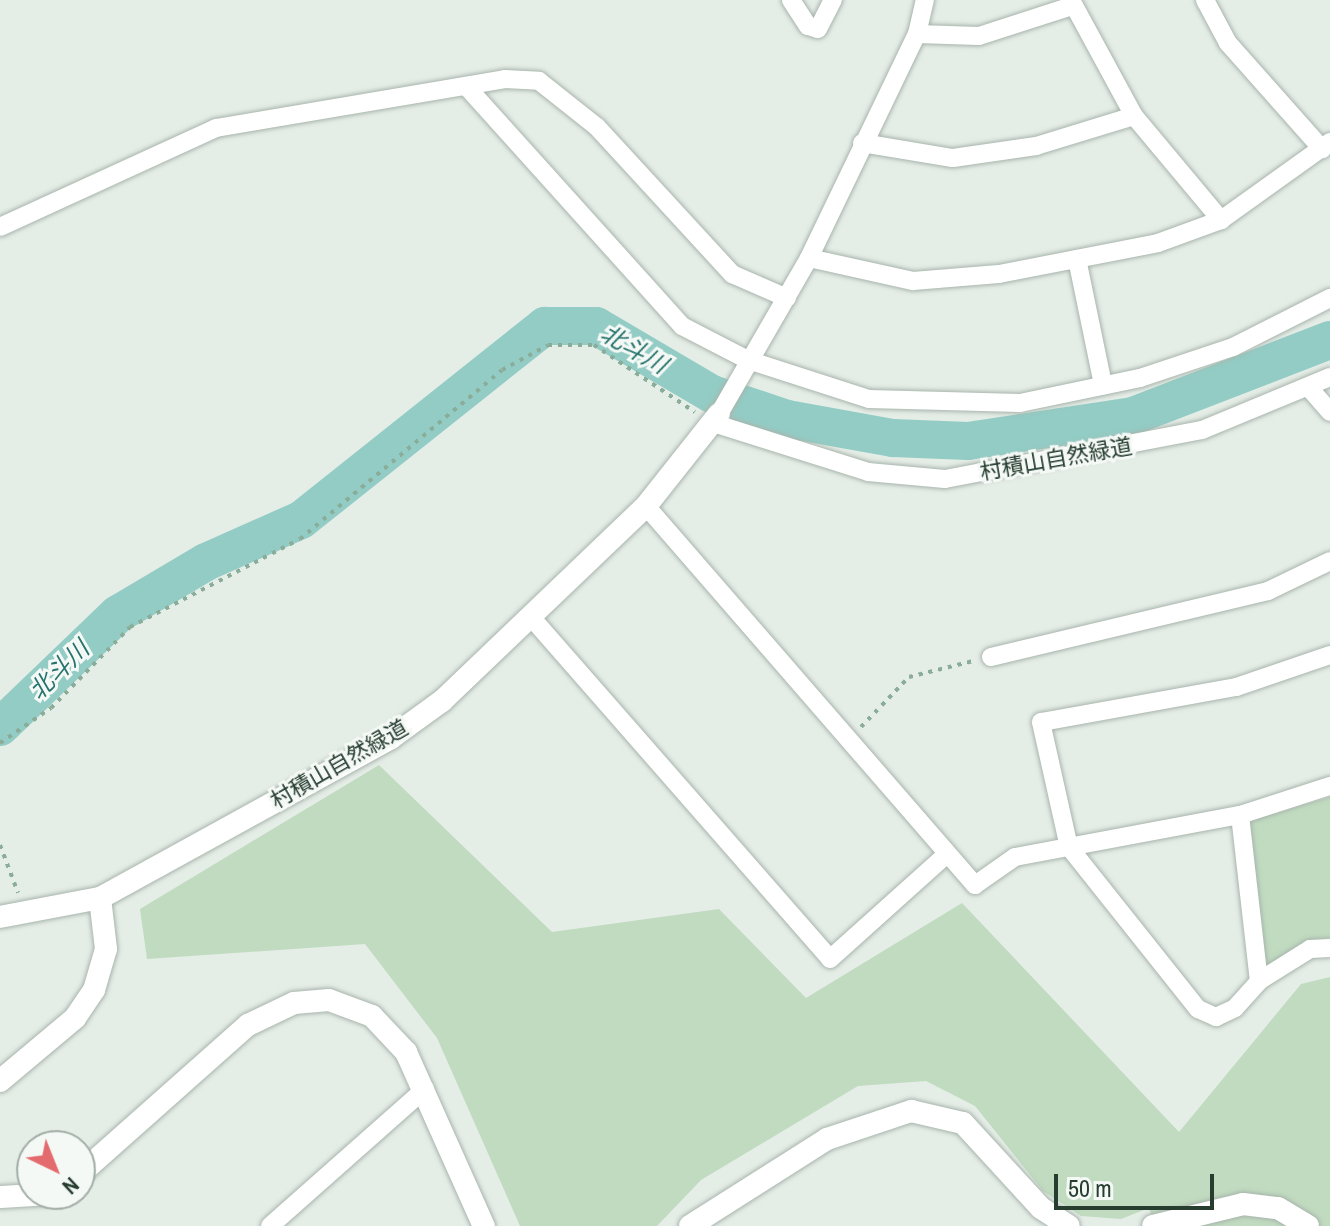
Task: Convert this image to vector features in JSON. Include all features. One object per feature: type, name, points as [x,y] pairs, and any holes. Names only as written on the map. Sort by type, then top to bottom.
[{"type":"street","points":[[791,0],[808,26],[818,29],[833,0]]},
{"type":"street","points":[[716,418],[809,258],[917,34],[925,0]]},
{"type":"street","points":[[809,258],[913,281],[1077,259],[1221,220],[1326,146],[1228,43],[1205,0]]},
{"type":"street","points":[[917,34],[979,36],[1072,3],[1134,116],[1221,220]]},
{"type":"street","points":[[0,227],[216,128],[466,86],[539,81],[556,92],[732,274],[787,298]]},
{"type":"street","points":[[466,86],[682,326],[744,366],[869,399],[944,406],[1020,403],[1103,385],[1233,347],[1330,298]]},
{"type":"street","points":[[862,143],[953,158],[1036,146],[1134,116]]},
{"type":"street","points":[[1077,259],[1103,385]]},
{"type":"street","name":"村積山自然緑道","points":[[0,917],[100,898],[391,738],[531,617],[646,506],[716,418],[774,446],[868,472],[945,479],[1202,430],[1311,390],[1330,377]]},
{"type":"street","points":[[1311,390],[1330,412]]},
{"type":"street","points":[[646,506],[846,742],[975,885],[1015,857],[1240,815],[1330,786]]},
{"type":"street","points":[[991,657],[1268,591],[1330,561]]},
{"type":"street","points":[[531,617],[830,959],[947,854]]},
{"type":"street","points":[[1330,655],[1236,687],[1041,722],[1069,847],[1198,1009],[1216,1017],[1235,1008],[1259,981],[1310,949],[1330,948]]},
{"type":"street","points":[[1240,815],[1259,981]]},
{"type":"street","points":[[0,1081],[75,1018],[94,990],[106,949],[100,898]]},
{"type":"street","points":[[96,1160],[239,1032],[294,1003],[329,1000],[372,1016],[395,1038],[425,1089],[480,1224]]},
{"type":"street","points":[[270,1226],[425,1089]]},
{"type":"street","points":[[690,1226],[827,1139],[911,1111],[963,1123],[1041,1208],[1069,1226]]},
{"type":"street","points":[[1153,1226],[1243,1204],[1278,1208],[1308,1226]]},
{"type":"path","points":[[0,743],[51,708],[130,627],[300,539],[502,370],[548,345],[594,345],[716,418]]},
{"type":"path","points":[[846,742],[909,677],[991,657]]},
{"type":"path","points":[[0,845],[26,914]]},
{"type":"green space","points":[[379,765],[552,932],[719,909],[806,998],[962,903],[1179,1132],[1301,984],[1330,977],[1330,1226],[1155,1226],[1149,1208],[1121,1219],[1081,1216],[1043,1191],[975,1106],[926,1081],[858,1086],[701,1180],[657,1226],[520,1226],[437,1038],[365,944],[147,959],[140,909]]},
{"type":"green space","points":[[1330,797],[1330,938],[1310,940],[1265,968],[1249,821]]},
{"type":"waterway","name":"北斗川","points":[[0,727],[118,614],[206,562],[301,520],[545,326],[596,326],[712,394],[787,419],[893,438],[968,441],[1133,416],[1330,340]]}]
